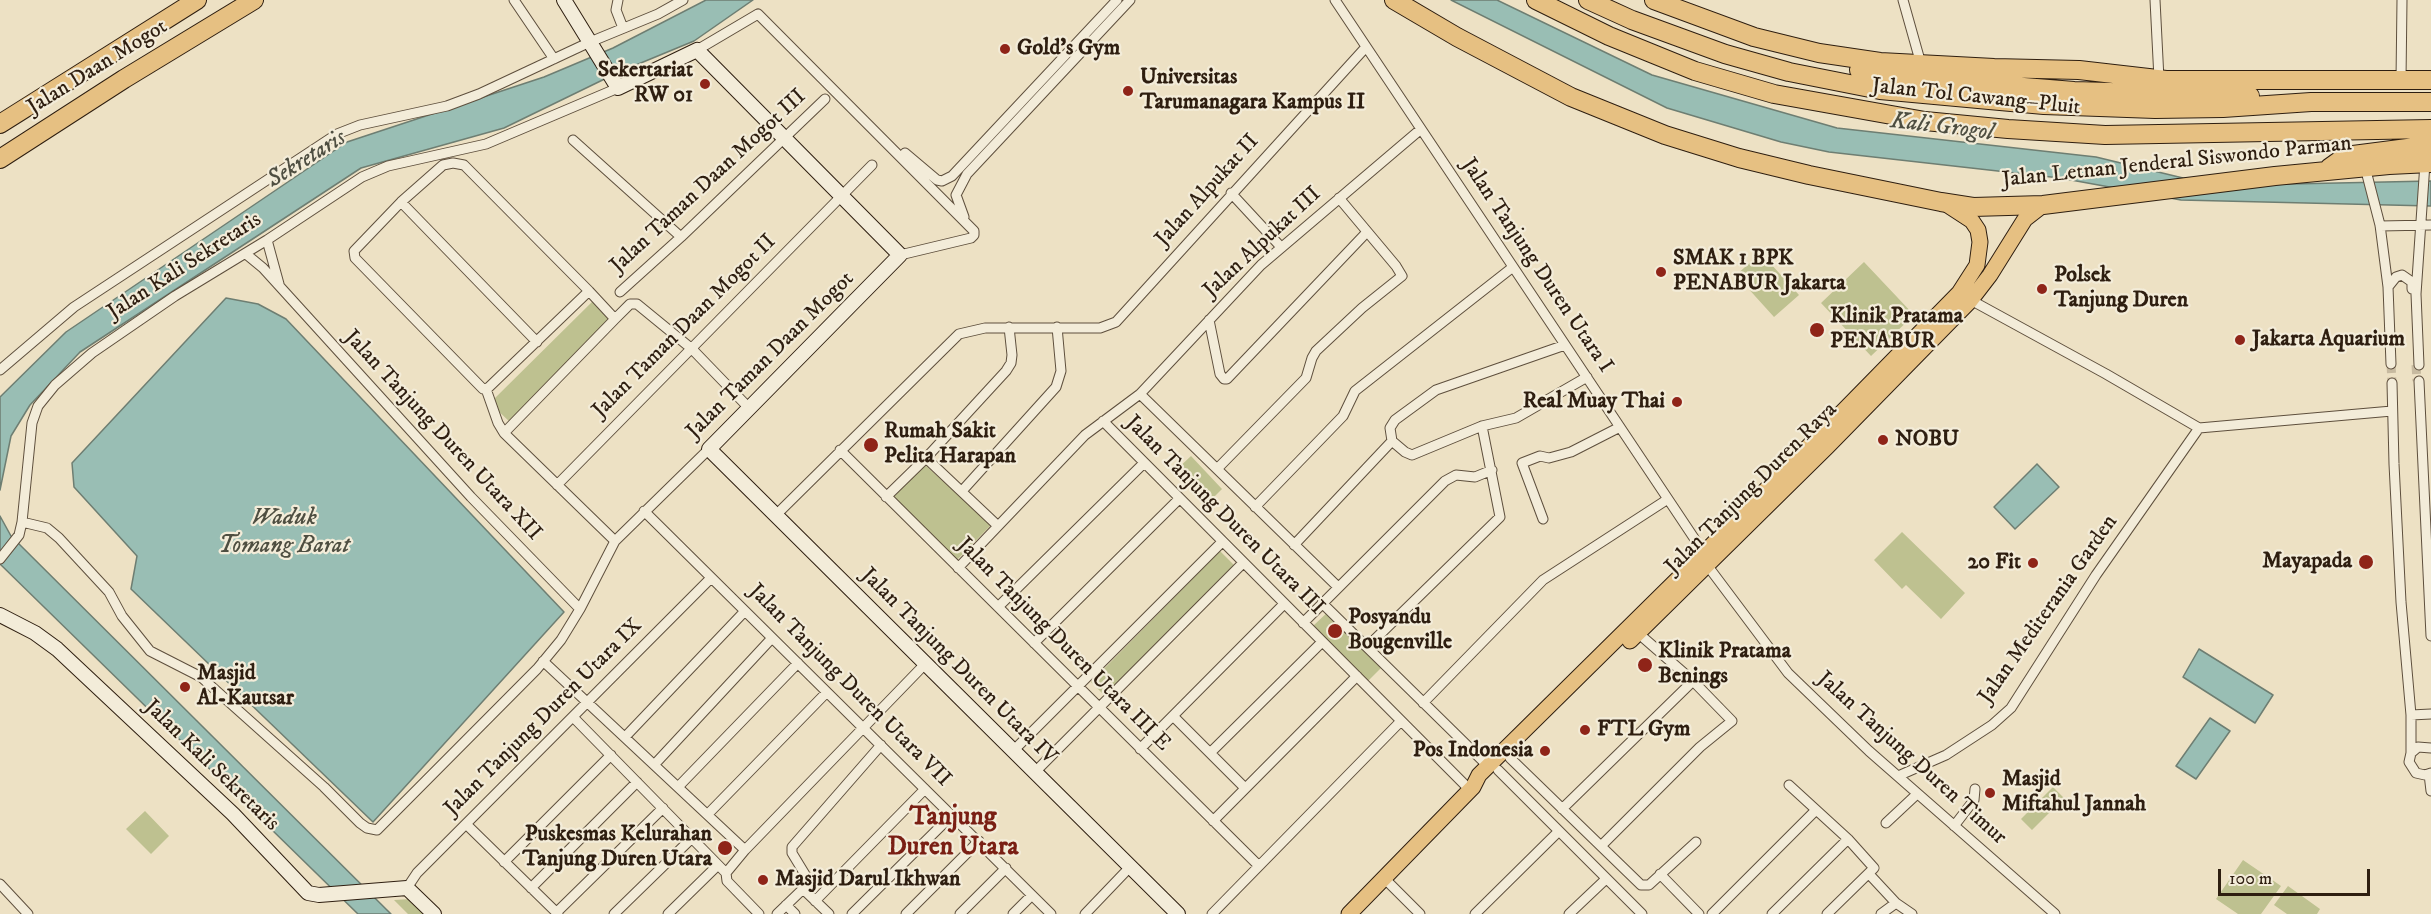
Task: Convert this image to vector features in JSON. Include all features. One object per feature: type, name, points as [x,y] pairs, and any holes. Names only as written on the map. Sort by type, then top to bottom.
[{"type":"highway","name":"Jalan Daan Mogot","points":[[0,124],[197,0]]},
{"type":"highway","name":"Jalan Letnan Jenderal Siswondo Parman","points":[[1394,0],[1457,37],[1571,97],[1665,135],[1739,158],[1809,175],[1941,202],[1972,207],[2043,206],[2325,171],[2367,173],[2427,169]]},
{"type":"highway","name":"Jalan Tol Cawang–Pluit","points":[[1536,0],[1609,36],[1695,71],[1774,94],[1925,121],[2105,135],[2431,129]]},
{"type":"highway","name":"Jalan Tol Cawang–Pluit","points":[[1588,0],[1632,20],[1725,54],[1789,72],[1880,90],[2044,105],[2154,109],[2223,108],[2311,102],[2431,102]]},
{"type":"highway","points":[[1654,0],[1754,37],[1823,54],[1920,64],[2079,70],[2159,80],[2431,80]]},
{"type":"highway","name":"Jalan Daan Mogot","points":[[0,159],[245,2]]},
{"type":"highway","points":[[1823,54],[1850,68],[1898,77],[2074,92],[2198,93],[2311,102]]},
{"type":"highway","points":[[2325,171],[2353,154],[2431,145]]},
{"type":"main road","name":"Jalan Tanjung Duren Raya","points":[[1941,202],[1966,216],[1974,224],[1979,234],[1977,265],[1965,297]]},
{"type":"main road","name":"Jalan Tanjung Duren Raya","points":[[1348,914],[1472,788],[1485,782],[1493,768],[1705,559],[1827,447],[1965,297],[1990,276],[2025,219],[2043,206]]},
{"type":"main road","name":"Jalan Tanjung Duren Raya","points":[[1493,768],[1510,758],[1638,633],[1705,559]]},
{"type":"street","points":[[514,0],[554,59]]},
{"type":"street","points":[[564,0],[615,84],[697,50],[758,14],[882,136],[968,224],[974,233],[970,238],[900,255],[697,50]]},
{"type":"street","points":[[618,0],[616,10],[623,28]]},
{"type":"street","name":"Jalan Kali Sekretaris","points":[[0,370],[74,307],[337,134],[360,125],[447,106],[480,94],[554,59],[592,46],[623,28],[658,14],[684,0]]},
{"type":"street","points":[[882,136],[893,142],[937,180],[945,180],[976,151],[1117,0]]},
{"type":"street","points":[[968,224],[956,195],[962,181],[1128,0]]},
{"type":"street","name":"Jalan Tanjung Duren Utara I","points":[[1335,0],[1668,499],[1705,559]]},
{"type":"street","points":[[1903,0],[1920,64]]},
{"type":"street","points":[[2155,0],[2159,80]]},
{"type":"street","points":[[2401,80],[2402,0]]},
{"type":"street","name":"Jalan Alpukat II","points":[[1057,327],[1100,328],[1108,326],[1125,313],[1231,193],[1366,47]]},
{"type":"street","name":"Jalan Kali Sekretaris","points":[[0,559],[19,535],[32,423],[38,406],[48,393],[78,365],[110,340],[175,296],[246,254],[344,188],[376,171],[486,144],[615,84]]},
{"type":"street","name":"Jalan Taman Daan Mogot III","points":[[620,292],[825,99]]},
{"type":"street","name":"Jalan Alpukat III","points":[[958,568],[1085,435],[1140,394],[1281,246],[1421,129]]},
{"type":"street","points":[[573,140],[681,237]]},
{"type":"street","points":[[615,319],[464,165],[453,163],[443,165],[401,202],[354,251],[355,258],[485,389],[504,433],[615,541]]},
{"type":"street","name":"Jalan Taman Daan Mogot II","points":[[557,485],[872,165]]},
{"type":"street","points":[[2388,288],[2398,276],[2405,276],[2412,282],[2417,365],[2416,294],[2424,225],[2427,169]]},
{"type":"street","points":[[2367,173],[2380,225],[2388,288],[2391,364]]},
{"type":"street","points":[[1231,193],[1281,246]]},
{"type":"street","points":[[1217,469],[1306,378],[1316,351],[1362,308],[1402,276],[1339,198]]},
{"type":"street","points":[[401,202],[537,342]]},
{"type":"street","points":[[2380,225],[2424,225]]},
{"type":"street","points":[[1209,320],[1220,374],[1227,379],[1368,232]]},
{"type":"street","name":"Jalan Tanjung Duren Utara XII","points":[[267,240],[280,286]]},
{"type":"street","name":"Jalan Tanjung Duren Utara XII","points":[[246,254],[280,286],[317,330],[454,479],[580,609]]},
{"type":"street","name":"Jalan Taman Daan Mogot","points":[[22,522],[47,528],[54,533],[109,592],[122,616],[150,651],[201,677],[360,823],[372,830],[377,830],[543,662],[561,640],[580,609],[615,541],[900,255]]},
{"type":"street","points":[[1255,507],[1343,416],[1355,391],[1513,267]]},
{"type":"street","points":[[485,389],[589,291]]},
{"type":"street","points":[[1965,297],[2199,428],[2392,411]]},
{"type":"street","name":"Jalan Taman Daan Mogot III","points":[[504,433],[630,304],[643,307],[692,348]]},
{"type":"street","points":[[886,497],[926,459],[1011,363],[1009,327]]},
{"type":"street","points":[[776,515],[959,334],[985,328],[1057,327],[1061,371],[1056,387],[962,491]]},
{"type":"street","points":[[1565,345],[1436,390],[1395,420],[1390,428],[1392,441],[1412,455],[1482,426],[1516,418],[1587,377]]},
{"type":"street","points":[[692,348],[749,408]]},
{"type":"street","points":[[2418,381],[2422,423],[2431,636]]},
{"type":"street","points":[[2392,383],[2401,602],[2411,715],[2409,762],[2412,770],[2420,775],[2430,773],[2431,791]]},
{"type":"street","points":[[1140,394],[1338,587]]},
{"type":"street","name":"Jalan Tanjung Duren Utara III","points":[[1102,421],[1401,721],[1472,788]]},
{"type":"street","points":[[1367,647],[1500,517],[1482,426]]},
{"type":"street","points":[[1543,519],[1522,463],[1540,456],[1548,458],[1571,452],[1620,427]]},
{"type":"street","name":"Jalan Mediterania Garden","points":[[1898,776],[1946,755],[1983,731],[2011,708],[2096,576],[2199,428]]},
{"type":"street","points":[[1294,545],[1392,441]]},
{"type":"street","name":"Jalan Tanjung Duren Utara IV","points":[[709,449],[1178,914]]},
{"type":"street","name":"Jalan Tanjung Duren Utara III E","points":[[840,450],[1259,866]]},
{"type":"street","points":[[926,459],[998,526]]},
{"type":"street","points":[[998,608],[1144,463]]},
{"type":"street","points":[[1303,623],[1450,477],[1462,475],[1475,477],[1492,470]]},
{"type":"street","points":[[1034,643],[1179,499]]},
{"type":"street","points":[[1424,703],[1543,580],[1668,499]]},
{"type":"street","name":"Jalan Tanjung Duren Utara VII","points":[[644,512],[1051,914]]},
{"type":"street","points":[[1013,751],[1222,542]]},
{"type":"street","name":"Jalan Tanjung Duren Timur","points":[[1705,559],[1788,673],[1869,751],[2055,914]]},
{"type":"street","points":[[1035,772],[1243,563]]},
{"type":"street","name":"Jalan Tanjung Duren Utara IX","points":[[405,888],[417,873],[711,578]]},
{"type":"street","points":[[1322,603],[1642,914]]},
{"type":"street","points":[[1140,749],[1284,604]]},
{"type":"street","points":[[625,737],[745,611]]},
{"type":"street","name":"Jalan Kali Sekretaris","points":[[0,615],[35,633],[57,649],[233,813],[308,893],[320,895],[405,888]]},
{"type":"street","points":[[1601,846],[1700,747],[1730,723],[1731,718],[1638,633]]},
{"type":"street","points":[[654,765],[772,638]]},
{"type":"street","points":[[1210,753],[1322,642]]},
{"type":"street","points":[[543,662],[745,850]]},
{"type":"street","points":[[678,787],[798,663]]},
{"type":"street","points":[[726,873],[745,850],[926,664]]},
{"type":"street","points":[[1213,821],[1357,676]]},
{"type":"street","points":[[1562,809],[1693,681]]},
{"type":"street","points":[[708,814],[827,692]]},
{"type":"street","points":[[2411,715],[2431,714]]},
{"type":"street","points":[[1173,716],[1245,788]]},
{"type":"street","points":[[573,717],[726,873],[727,881],[759,914]]},
{"type":"street","points":[[1212,914],[1401,721]]},
{"type":"street","points":[[777,914],[803,889],[806,876],[792,853],[792,848],[881,745]]},
{"type":"street","points":[[2411,753],[2418,747],[2431,748]]},
{"type":"street","points":[[504,862],[610,755]]},
{"type":"street","points":[[1510,758],[1644,886],[1648,885],[1696,842]]},
{"type":"street","points":[[531,888],[637,782]]},
{"type":"street","points":[[1789,785],[1848,839],[1874,867],[1827,914]]},
{"type":"street","points":[[815,900],[925,789]]},
{"type":"street","points":[[1954,826],[1974,801],[1975,789]]},
{"type":"street","points":[[1886,823],[1917,794]]},
{"type":"street","points":[[466,825],[558,913],[663,808]]},
{"type":"street","points":[[1712,914],[1816,810]]},
{"type":"street","points":[[852,914],[952,815]]},
{"type":"street","points":[[1474,914],[1558,831]]},
{"type":"street","points":[[614,914],[692,838]]},
{"type":"street","points":[[1772,914],[1848,839]]},
{"type":"street","points":[[906,914],[979,842]]},
{"type":"street","points":[[668,914],[718,865]]},
{"type":"street","points":[[1085,914],[1130,867]]},
{"type":"street","points":[[960,914],[1006,868]]},
{"type":"street","points":[[1869,873],[1896,903],[1912,914]]},
{"type":"street","points":[[1660,874],[1694,912]]},
{"type":"street","points":[[1384,878],[1420,914]]},
{"type":"street","points":[[1569,914],[1606,879]]},
{"type":"street","points":[[0,884],[28,914]]},
{"type":"street","points":[[405,888],[434,914]]},
{"type":"street","points":[[803,889],[829,914]]},
{"type":"street","points":[[1013,914],[1032,895]]},
{"type":"street","points":[[1881,914],[1896,903]]},
{"type":"street","points":[[786,905],[795,914]]},
{"type":"street","points":[[744,914],[752,906]]},
{"type":"green space","points":[[1761,253],[1799,295],[1774,317],[1736,275]]},
{"type":"green space","points":[[1864,262],[1914,315],[1871,356],[1821,303]]},
{"type":"green space","points":[[593,301],[615,323],[511,423],[493,406],[495,398]]},
{"type":"green space","points":[[1191,456],[1222,489],[1205,506],[1173,473]]},
{"type":"green space","points":[[924,464],[991,525],[956,561],[891,495]]},
{"type":"green space","points":[[1902,532],[1965,593],[1941,619],[1906,585],[1902,589],[1874,560]]},
{"type":"green space","points":[[1220,551],[1234,565],[1105,696],[1091,682]]},
{"type":"green space","points":[[1332,608],[1385,664],[1367,682],[1313,626]]},
{"type":"green space","points":[[2053,787],[2064,798],[2032,830],[2021,819]]},
{"type":"green space","points":[[145,811],[169,836],[151,854],[126,829]]},
{"type":"green space","points":[[2243,860],[2281,886],[2261,914],[2238,914],[2216,899]]},
{"type":"green space","points":[[2288,886],[2320,909],[2317,914],[2287,914],[2274,905]]},
{"type":"green space","points":[[411,899],[426,914],[408,914],[394,900]]},
{"type":"water","points":[[706,0],[753,0],[694,41],[619,72],[504,128],[361,168],[80,352],[30,405],[11,436],[0,490],[0,397],[66,332],[347,142],[544,77],[613,48]]},
{"type":"water","points":[[1451,0],[1497,0],[1652,75],[1837,128],[2096,157],[2183,178],[2244,185],[2431,181],[2431,206],[2181,200],[2060,178],[1829,152],[1781,142],[1667,108]]},
{"type":"water","name":"Waduk Tomang Barat","points":[[226,298],[258,304],[286,319],[564,612],[373,822],[131,589],[137,556],[74,487],[72,463]]},
{"type":"water","points":[[2037,464],[2059,487],[2015,529],[1994,507]]},
{"type":"water","points":[[0,516],[11,536],[391,914],[358,914],[0,564]]},
{"type":"water","points":[[2199,649],[2273,695],[2255,723],[2183,677]]},
{"type":"water","points":[[2210,718],[2230,731],[2196,779],[2176,766]]},
{"type":"tunnel","points":[[2391,364],[2392,383]]},
{"type":"tunnel","points":[[2416,365],[2417,381]]},
{"type":"place","name":"Gold's Gym","points":[[1005,49]]},
{"type":"place","name":"Sekertariat RW 01","points":[[705,84]]},
{"type":"place","name":"Universitas Tarumanagara Kampus II","points":[[1128,91]]},
{"type":"place","name":"SMAK 1 BPK PENABUR Jakarta","points":[[1661,272]]},
{"type":"place","name":"Polsek Tanjung Duren","points":[[2042,289]]},
{"type":"place","name":"Klinik Pratama PENABUR","points":[[1817,330]]},
{"type":"place","name":"Jakarta Aquarium","points":[[2240,340]]},
{"type":"place","name":"Real Muay Thai","points":[[1677,402]]},
{"type":"place","name":"NOBU","points":[[1883,440]]},
{"type":"place","name":"Rumah Sakit Pelita Harapan","points":[[871,445]]},
{"type":"place","name":"Mayapada","points":[[2366,562]]},
{"type":"place","name":"20 Fit","points":[[2033,563]]},
{"type":"place","name":"Posyandu Bougenville","points":[[1335,631]]},
{"type":"place","name":"Klinik Pratama Benings","points":[[1645,665]]},
{"type":"place","name":"Masjid Al-Kautsar","points":[[185,687]]},
{"type":"place","name":"FTL Gym","points":[[1585,730]]},
{"type":"place","name":"Pos Indonesia","points":[[1545,751]]},
{"type":"place","name":"Masjid Miftahul Jannah","points":[[1990,793]]},
{"type":"place","name":"Puskesmas Kelurahan Tanjung Duren Utara","points":[[725,848]]},
{"type":"place","name":"Masjid Darul Ikhwan","points":[[763,880]]},
{"type":"district","name":"Tanjung Duren Utara","points":[[953,834]]},
{"type":"water label","name":"Kali Grogol","points":[[1942,128]]},
{"type":"water label","name":"Sekretaris","points":[[307,160]]}]
